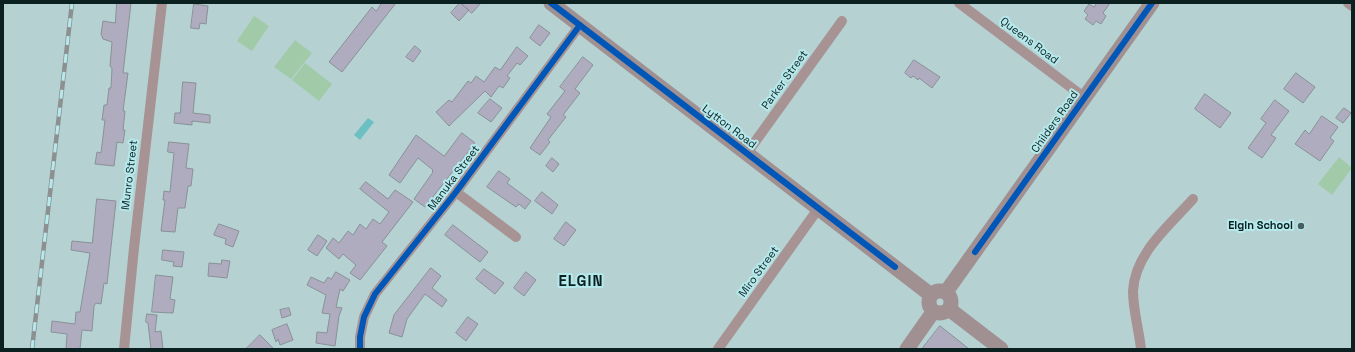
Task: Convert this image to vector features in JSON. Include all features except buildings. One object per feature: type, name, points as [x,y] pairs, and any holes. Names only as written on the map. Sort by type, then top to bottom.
[{"type":"main road","name":"Lytton Road","points":[[551,3],[931,295]]},
{"type":"main road","name":"Childers Road","points":[[946,292],[1152,3]]},
{"type":"main road","points":[[940,291],[946,292],[951,297],[952,302],[949,309],[939,313],[933,312],[928,305],[931,295],[940,291]]},
{"type":"main road","points":[[949,309],[1001,349]]},
{"type":"main road","points":[[907,349],[933,312]]},
{"type":"street","name":"Munro Street","points":[[124,349],[162,3]]},
{"type":"street","name":"Queens Road","points":[[959,3],[1084,98]]},
{"type":"street","points":[[1348,3],[1352,6]]},
{"type":"street","name":"Parker Street","points":[[747,153],[842,21]]},
{"type":"street","name":"Manuka Street","points":[[360,349],[360,337],[364,317],[376,294],[456,192],[580,25]]},
{"type":"street","points":[[456,192],[516,237]]},
{"type":"street","points":[[1141,349],[1133,292],[1138,266],[1152,245],[1193,199]]},
{"type":"street","name":"Miro Street","points":[[718,349],[818,208]]},
{"type":"green space","points":[[254,16],[269,26],[252,51],[237,41]]},
{"type":"green space","points":[[295,40],[312,53],[291,79],[274,67]]},
{"type":"green space","points":[[305,63],[332,84],[319,101],[292,80]]},
{"type":"green space","points":[[1339,157],[1352,168],[1332,195],[1318,184]]},
{"type":"water","points":[[368,118],[374,122],[360,140],[354,135]]},
{"type":"railway","points":[[32,349],[72,3]]},
{"type":"cycle path","points":[[551,3],[895,267]]},
{"type":"cycle path","points":[[975,252],[1152,3]]},
{"type":"cycle path","points":[[360,349],[360,337],[364,317],[375,294],[456,192],[580,25]]},
{"type":"place","name":"Elgin School","points":[[1301,226]]},
{"type":"district","name":"ELGIN","points":[[581,282]]}]
